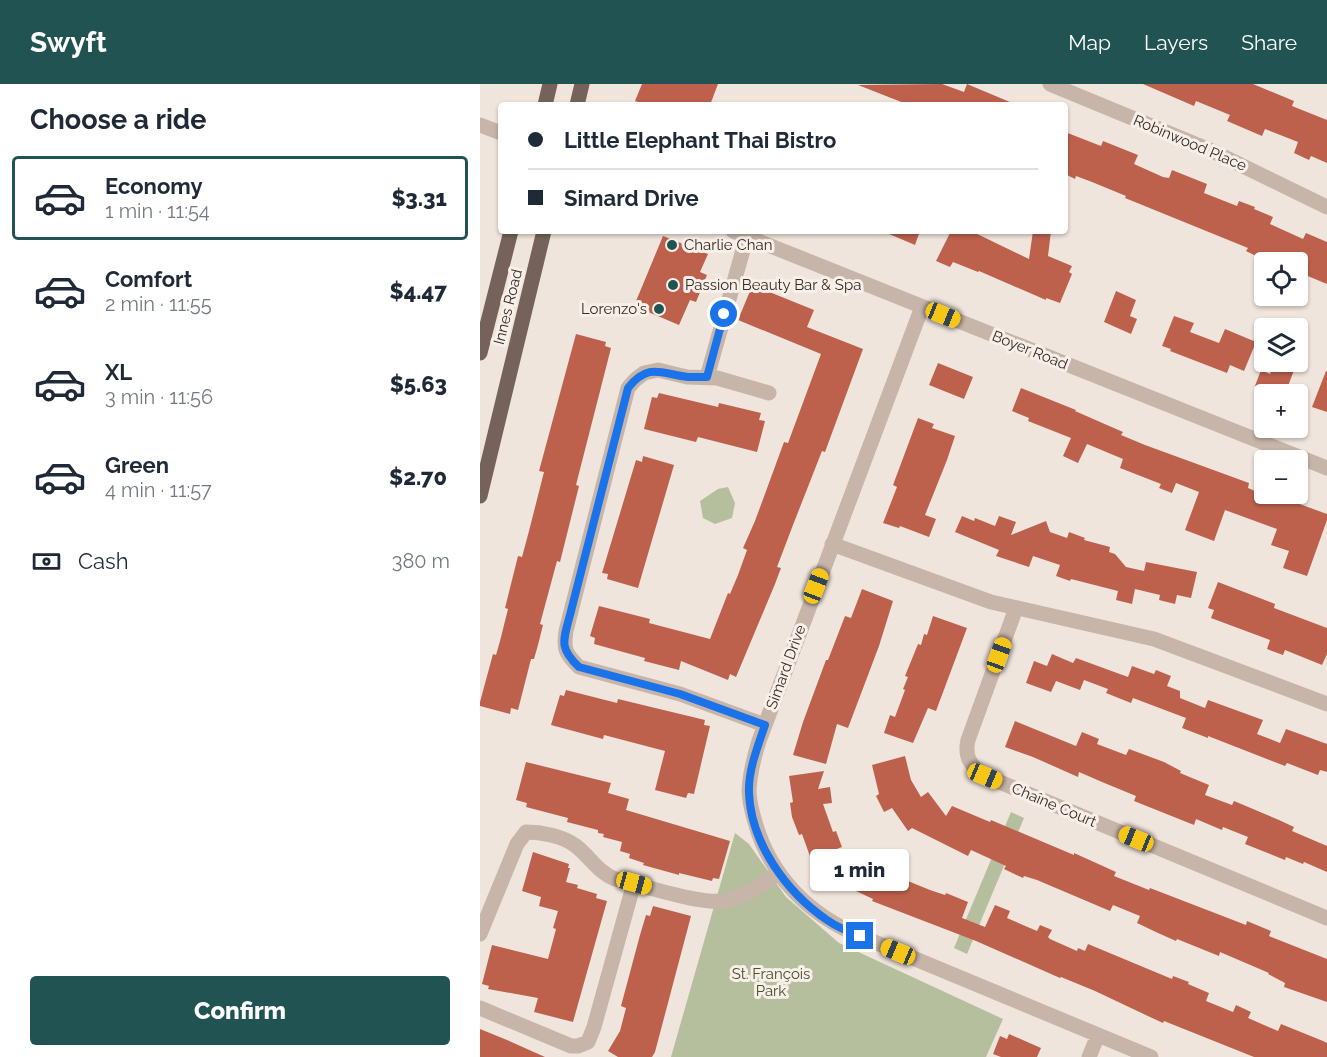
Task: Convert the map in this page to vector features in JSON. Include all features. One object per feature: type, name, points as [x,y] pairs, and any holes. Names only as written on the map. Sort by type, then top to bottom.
[{"type":"main road","points":[[546,102],[550,84]]},
{"type":"main road","points":[[578,102],[582,84]]},
{"type":"main road","name":"Innes Road","points":[[480,353],[510,234]]},
{"type":"main road","name":"Innes Road","points":[[480,496],[543,234]]},
{"type":"street","name":"Robinwood Place","points":[[1050,84],[1212,151],[1327,207]]},
{"type":"street","points":[[480,125],[498,132]]},
{"type":"street","points":[[707,377],[740,234]]},
{"type":"street","name":"Boyer Road","points":[[740,234],[1327,468]]},
{"type":"street","name":"Simard Drive","points":[[922,307],[754,758],[749,792],[758,832],[778,873],[796,895],[826,920],[1151,1057]]},
{"type":"street","points":[[765,725],[680,694],[579,667],[568,656],[564,645],[628,388],[644,373],[658,370],[687,376],[707,377],[769,393]]},
{"type":"street","points":[[832,544],[991,602],[1154,639],[1327,704]]},
{"type":"street","name":"Chaîne Court","points":[[1016,608],[968,740],[967,757],[973,767],[985,776],[1327,918]]},
{"type":"street","points":[[480,934],[517,844],[526,832],[539,832],[573,844],[604,874],[708,902],[730,900],[778,873]]},
{"type":"street","points":[[480,1008],[571,1046],[588,1042],[634,883]]},
{"type":"street","points":[[1089,1057],[1098,1035]]},
{"type":"green space","points":[[728,487],[735,503],[732,518],[715,524],[703,518],[700,501],[718,489]]},
{"type":"green space","points":[[1011,812],[1024,818],[967,954],[954,948]]},
{"type":"green space","name":"St. François Park","points":[[735,833],[749,844],[786,897],[839,943],[1003,1019],[986,1057],[671,1057]]},
{"type":"building","points":[[642,84],[718,84],[711,102],[635,101]]},
{"type":"building","points":[[942,84],[964,92],[967,84],[1010,102],[901,102],[858,85]]},
{"type":"building","points":[[1143,84],[1253,84],[1294,101],[1292,106],[1327,120],[1327,163],[1311,156],[1309,160],[1294,153],[1298,142],[1265,129],[1262,136],[1227,121],[1230,115],[1196,101],[1194,106]]},
{"type":"building","points":[[1068,133],[1101,146],[1103,141],[1138,155],[1134,164],[1163,177],[1169,178],[1172,170],[1207,184],[1204,193],[1237,206],[1239,201],[1255,207],[1254,209],[1273,217],[1270,224],[1303,239],[1306,233],[1327,242],[1327,284],[1308,276],[1308,252],[1254,252],[1254,255],[1246,251],[1248,248],[1076,176],[1075,179],[1068,176]]},
{"type":"building","points":[[889,234],[919,234],[915,245]]},
{"type":"building","points":[[950,234],[977,234],[1029,259],[1033,234],[1051,234],[1048,256],[1072,266],[1069,272],[1072,274],[1060,303],[1046,298],[1046,300],[953,262],[950,267],[936,261]]},
{"type":"building","points":[[663,236],[708,254],[700,272],[707,275],[696,302],[690,300],[679,325],[634,306]]},
{"type":"building","points":[[757,287],[814,310],[807,327],[863,349],[825,452],[822,451],[777,567],[781,568],[775,584],[736,677],[730,674],[728,680],[681,661],[679,670],[644,661],[645,658],[594,644],[595,638],[590,636],[599,606],[650,619],[649,623],[710,639],[728,593],[730,594],[738,575],[747,550],[743,548],[784,442],[788,443],[821,354],[738,320],[750,291],[755,293]]},
{"type":"building","points":[[1116,291],[1136,300],[1130,316],[1137,319],[1131,334],[1104,322]]},
{"type":"building","points":[[1174,316],[1194,323],[1190,332],[1219,343],[1225,329],[1254,341],[1254,347],[1244,371],[1230,365],[1227,373],[1162,346]]},
{"type":"building","points":[[576,334],[606,342],[605,346],[611,348],[576,485],[579,486],[560,562],[557,561],[540,624],[543,625],[538,645],[534,659],[531,659],[518,710],[511,708],[510,714],[480,706],[480,702],[493,654],[496,655],[500,641],[508,609],[505,608],[518,556],[522,557],[529,531],[544,472],[539,471]]},
{"type":"building","points":[[938,363],[973,377],[964,399],[929,385]]},
{"type":"building","points":[[1260,372],[1270,374],[1271,372],[1293,372],[1289,384],[1256,384]]},
{"type":"building","points":[[1327,372],[1327,412],[1312,407]]},
{"type":"building","points":[[1021,388],[1076,410],[1123,432],[1121,435],[1145,445],[1249,483],[1248,488],[1254,491],[1254,504],[1300,504],[1327,514],[1327,520],[1307,576],[1283,568],[1289,551],[1271,545],[1277,529],[1225,510],[1214,541],[1185,530],[1199,492],[1176,483],[1172,493],[1159,488],[1161,484],[1120,468],[1123,459],[1087,444],[1078,463],[1063,456],[1071,438],[1028,421],[1029,418],[1012,411]]},
{"type":"building","points":[[659,393],[718,407],[719,403],[761,413],[759,420],[765,421],[757,452],[698,437],[696,442],[644,429],[652,397],[657,398]]},
{"type":"building","points":[[918,418],[934,424],[932,428],[955,436],[925,515],[936,519],[929,537],[900,526],[899,528],[883,523],[897,487],[893,485]]},
{"type":"building","points":[[643,456],[674,465],[638,588],[607,579],[608,574],[602,573],[636,460],[642,462]]},
{"type":"building","points":[[962,516],[974,521],[975,518],[995,526],[999,516],[1016,522],[1011,535],[1046,521],[1050,532],[1067,538],[1069,532],[1085,538],[1084,540],[1110,547],[1109,552],[1115,554],[1126,567],[1144,571],[1146,562],[1197,572],[1191,598],[1177,595],[1175,604],[1159,600],[1160,595],[1135,589],[1132,604],[1116,600],[1118,591],[1056,576],[1060,565],[1033,556],[1029,567],[996,556],[999,550],[955,532]]},
{"type":"building","points":[[1218,582],[1275,604],[1274,608],[1327,628],[1327,654],[1322,665],[1285,650],[1283,655],[1267,649],[1270,640],[1211,618],[1214,610],[1208,608]]},
{"type":"building","points":[[862,589],[893,601],[879,646],[848,728],[837,724],[826,764],[793,755],[826,660],[828,660],[845,616],[851,618]]},
{"type":"building","points":[[933,616],[967,628],[936,711],[928,708],[913,743],[884,733],[890,715],[895,717],[905,690],[903,689],[908,677],[905,676],[918,644],[921,645],[924,634],[927,635]]},
{"type":"building","points":[[1052,654],[1073,663],[1076,658],[1128,677],[1132,666],[1154,674],[1156,670],[1171,676],[1167,686],[1180,691],[1180,698],[1205,708],[1208,700],[1263,720],[1257,734],[1280,743],[1286,729],[1327,744],[1327,772],[1320,770],[1318,775],[1287,763],[1285,766],[1208,736],[1208,738],[1182,728],[1186,718],[1133,698],[1131,703],[1106,693],[1108,689],[1084,680],[1080,690],[1056,681],[1051,692],[1026,683],[1034,661],[1047,666]]},
{"type":"building","points":[[566,690],[617,703],[618,699],[705,720],[704,725],[710,726],[694,794],[688,793],[686,798],[655,790],[665,751],[604,735],[603,739],[551,725],[560,695],[564,696]]},
{"type":"building","points":[[1015,721],[1076,746],[1082,732],[1099,739],[1097,744],[1126,755],[1129,749],[1164,762],[1181,771],[1180,773],[1209,785],[1205,795],[1232,805],[1234,801],[1294,827],[1292,831],[1327,846],[1327,872],[1304,862],[1303,864],[1286,857],[1285,860],[1245,844],[1248,837],[1223,827],[1222,830],[1196,819],[1194,825],[1134,801],[1136,796],[1079,772],[1078,777],[1005,747]]},
{"type":"building","points":[[905,756],[911,780],[921,797],[928,792],[946,816],[952,806],[990,822],[991,820],[1116,872],[1114,876],[1246,925],[1247,921],[1271,931],[1269,936],[1327,959],[1327,1002],[1284,987],[1285,983],[1269,973],[1220,952],[1219,956],[1158,933],[1137,923],[1140,916],[1113,905],[1110,911],[1037,880],[1024,876],[1023,878],[1004,869],[1006,866],[971,850],[968,856],[912,828],[908,831],[892,808],[884,812],[876,796],[879,794],[872,765]]},
{"type":"building","points":[[526,762],[611,783],[608,793],[629,799],[626,810],[730,841],[719,879],[713,878],[712,881],[679,873],[679,875],[643,865],[644,863],[629,858],[630,854],[620,851],[622,842],[603,837],[604,834],[598,833],[598,830],[567,822],[568,818],[526,807],[527,803],[516,800]]},
{"type":"building","points":[[824,771],[818,789],[830,787],[832,803],[823,804],[833,832],[836,831],[842,847],[811,859],[802,834],[799,835],[792,817],[790,803],[793,802],[789,776]]},
{"type":"building","points":[[844,850],[889,869],[891,864],[906,870],[903,879],[968,902],[962,918],[985,927],[995,905],[1010,911],[1007,918],[1037,931],[1040,925],[1052,930],[1048,937],[1050,939],[1077,951],[1078,948],[1085,951],[1088,944],[1172,979],[1173,976],[1189,982],[1188,984],[1209,993],[1206,1001],[1233,1012],[1236,1005],[1251,1012],[1248,1018],[1278,1031],[1281,1024],[1323,1041],[1327,1043],[1327,1057],[1254,1057],[1164,1021],[1163,1023],[1095,991],[976,941],[872,901],[873,899],[856,891],[858,887],[833,876]]},
{"type":"building","points":[[533,852],[569,864],[566,882],[578,885],[577,888],[597,894],[596,898],[607,901],[573,1022],[534,1012],[538,998],[488,989],[489,986],[482,984],[492,945],[548,959],[558,911],[539,906],[541,897],[522,891]]},
{"type":"building","points":[[653,906],[691,916],[655,1052],[652,1057],[618,1057],[608,1051],[620,1031],[626,1008],[621,1006],[646,915],[650,916]]},
{"type":"building","points":[[480,1029],[507,1040],[545,1057],[480,1057]]},
{"type":"building","points":[[1009,1034],[1041,1048],[1037,1057],[1001,1057],[993,1054],[1000,1036],[1007,1039]]},
{"type":"place","name":"Charlie Chan","points":[[672,245]]},
{"type":"place","name":"Passion Beauty Bar & Spa","points":[[673,285]]},
{"type":"place","name":"Lorenzo's","points":[[659,309]]},
{"type":"route","points":[[724,314],[707,377],[687,376],[658,370],[644,373],[628,388],[564,645],[568,656],[579,667],[680,694],[765,725],[754,758],[749,792],[752,812],[765,848],[778,873],[796,895],[826,920],[860,936]]}]
